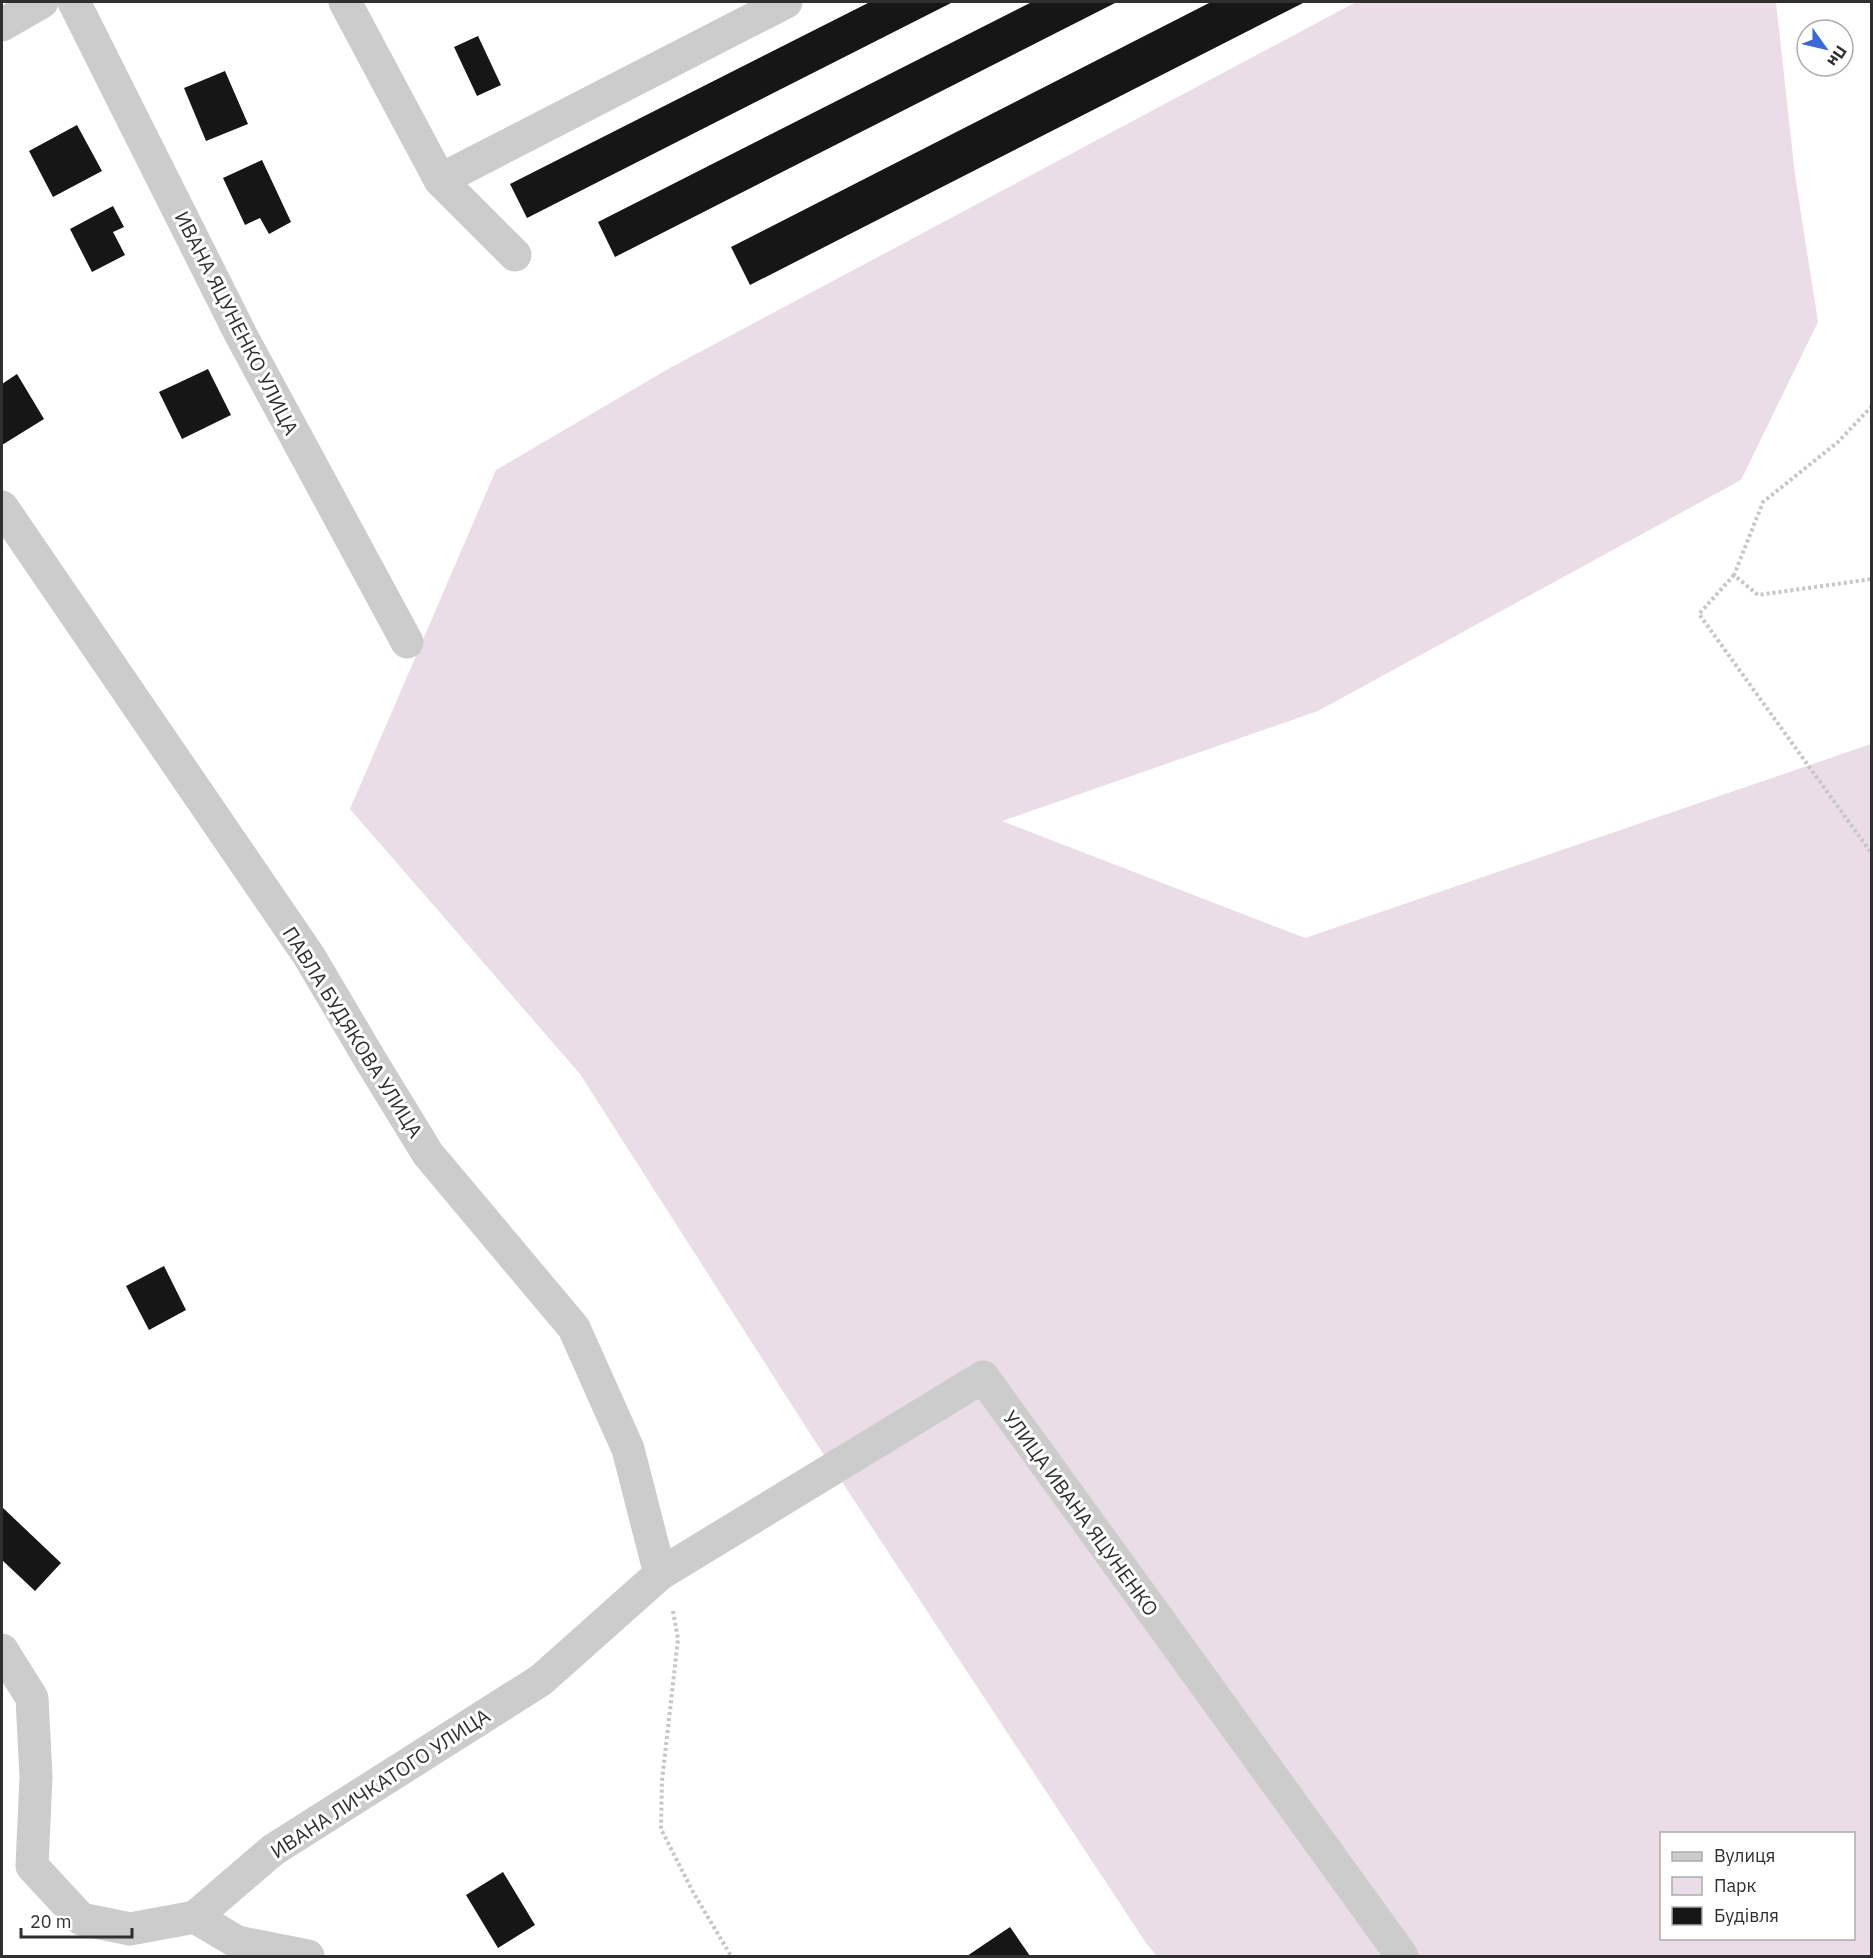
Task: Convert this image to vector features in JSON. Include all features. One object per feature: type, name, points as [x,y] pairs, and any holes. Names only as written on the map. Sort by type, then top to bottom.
[{"type":"street","points":[[2,25],[42,2]]},
{"type":"street","name":"ИВАНА ЯЦУНЕНКО УЛИЦА","points":[[74,2],[241,335],[407,642]]},
{"type":"street","points":[[345,2],[440,180],[515,255]]},
{"type":"street","points":[[440,180],[786,2]]},
{"type":"street","name":"ПАВЛА БУДЯКОВА УЛИЦА","points":[[2,507],[309,956],[428,1154],[574,1328],[628,1449],[660,1574]]},
{"type":"street","name":"УЛИЦА ИВАНА ЯЦУНЕНКО","points":[[660,1574],[983,1377],[1402,1956]]},
{"type":"street","name":"ИВАНА ЛИЧКАТОГО УЛИЦА","points":[[195,1917],[273,1850],[542,1680],[660,1574]]},
{"type":"street","points":[[2,1650],[32,1698],[36,1777],[32,1866],[81,1918],[130,1929],[195,1917],[237,1942],[308,1956]]},
{"type":"path","points":[[1872,406],[1838,442],[1763,502],[1734,575],[1699,614],[1872,854]]},
{"type":"path","points":[[1734,575],[1758,595],[1872,579]]},
{"type":"path","points":[[660,1574],[672,1605],[678,1639],[662,1781],[662,1829],[693,1892],[730,1956]]},
{"type":"green space","points":[[1356,2],[1776,2],[1795,175],[1818,322],[1741,480],[1318,711],[1002,821],[1305,938],[1871,744],[1871,1956],[1157,1956],[1146,1943],[811,1435],[580,1074],[350,809],[496,470],[668,369]]},
{"type":"building","points":[[870,2],[953,2],[527,218],[510,184]]},
{"type":"building","points":[[1032,2],[1117,2],[615,257],[598,222]]},
{"type":"building","points":[[1211,2],[1305,2],[750,285],[731,247]]},
{"type":"building","points":[[478,36],[501,85],[477,96],[454,47]]},
{"type":"building","points":[[225,71],[248,124],[206,141],[184,88]]},
{"type":"building","points":[[77,125],[102,171],[53,197],[29,151]]},
{"type":"building","points":[[262,160],[291,222],[269,234],[260,218],[245,225],[223,178]]},
{"type":"building","points":[[113,206],[124,227],[113,232],[125,255],[92,272],[70,229]]},
{"type":"building","points":[[208,369],[231,415],[182,439],[159,392]]},
{"type":"building","points":[[17,374],[44,419],[2,445],[2,384]]},
{"type":"building","points":[[164,1266],[186,1310],[149,1330],[126,1286]]},
{"type":"building","points":[[2,1507],[61,1563],[35,1591],[2,1560]]},
{"type":"building","points":[[503,1872],[535,1925],[498,1948],[466,1895]]},
{"type":"building","points":[[1010,1927],[1030,1956],[967,1956]]}]
